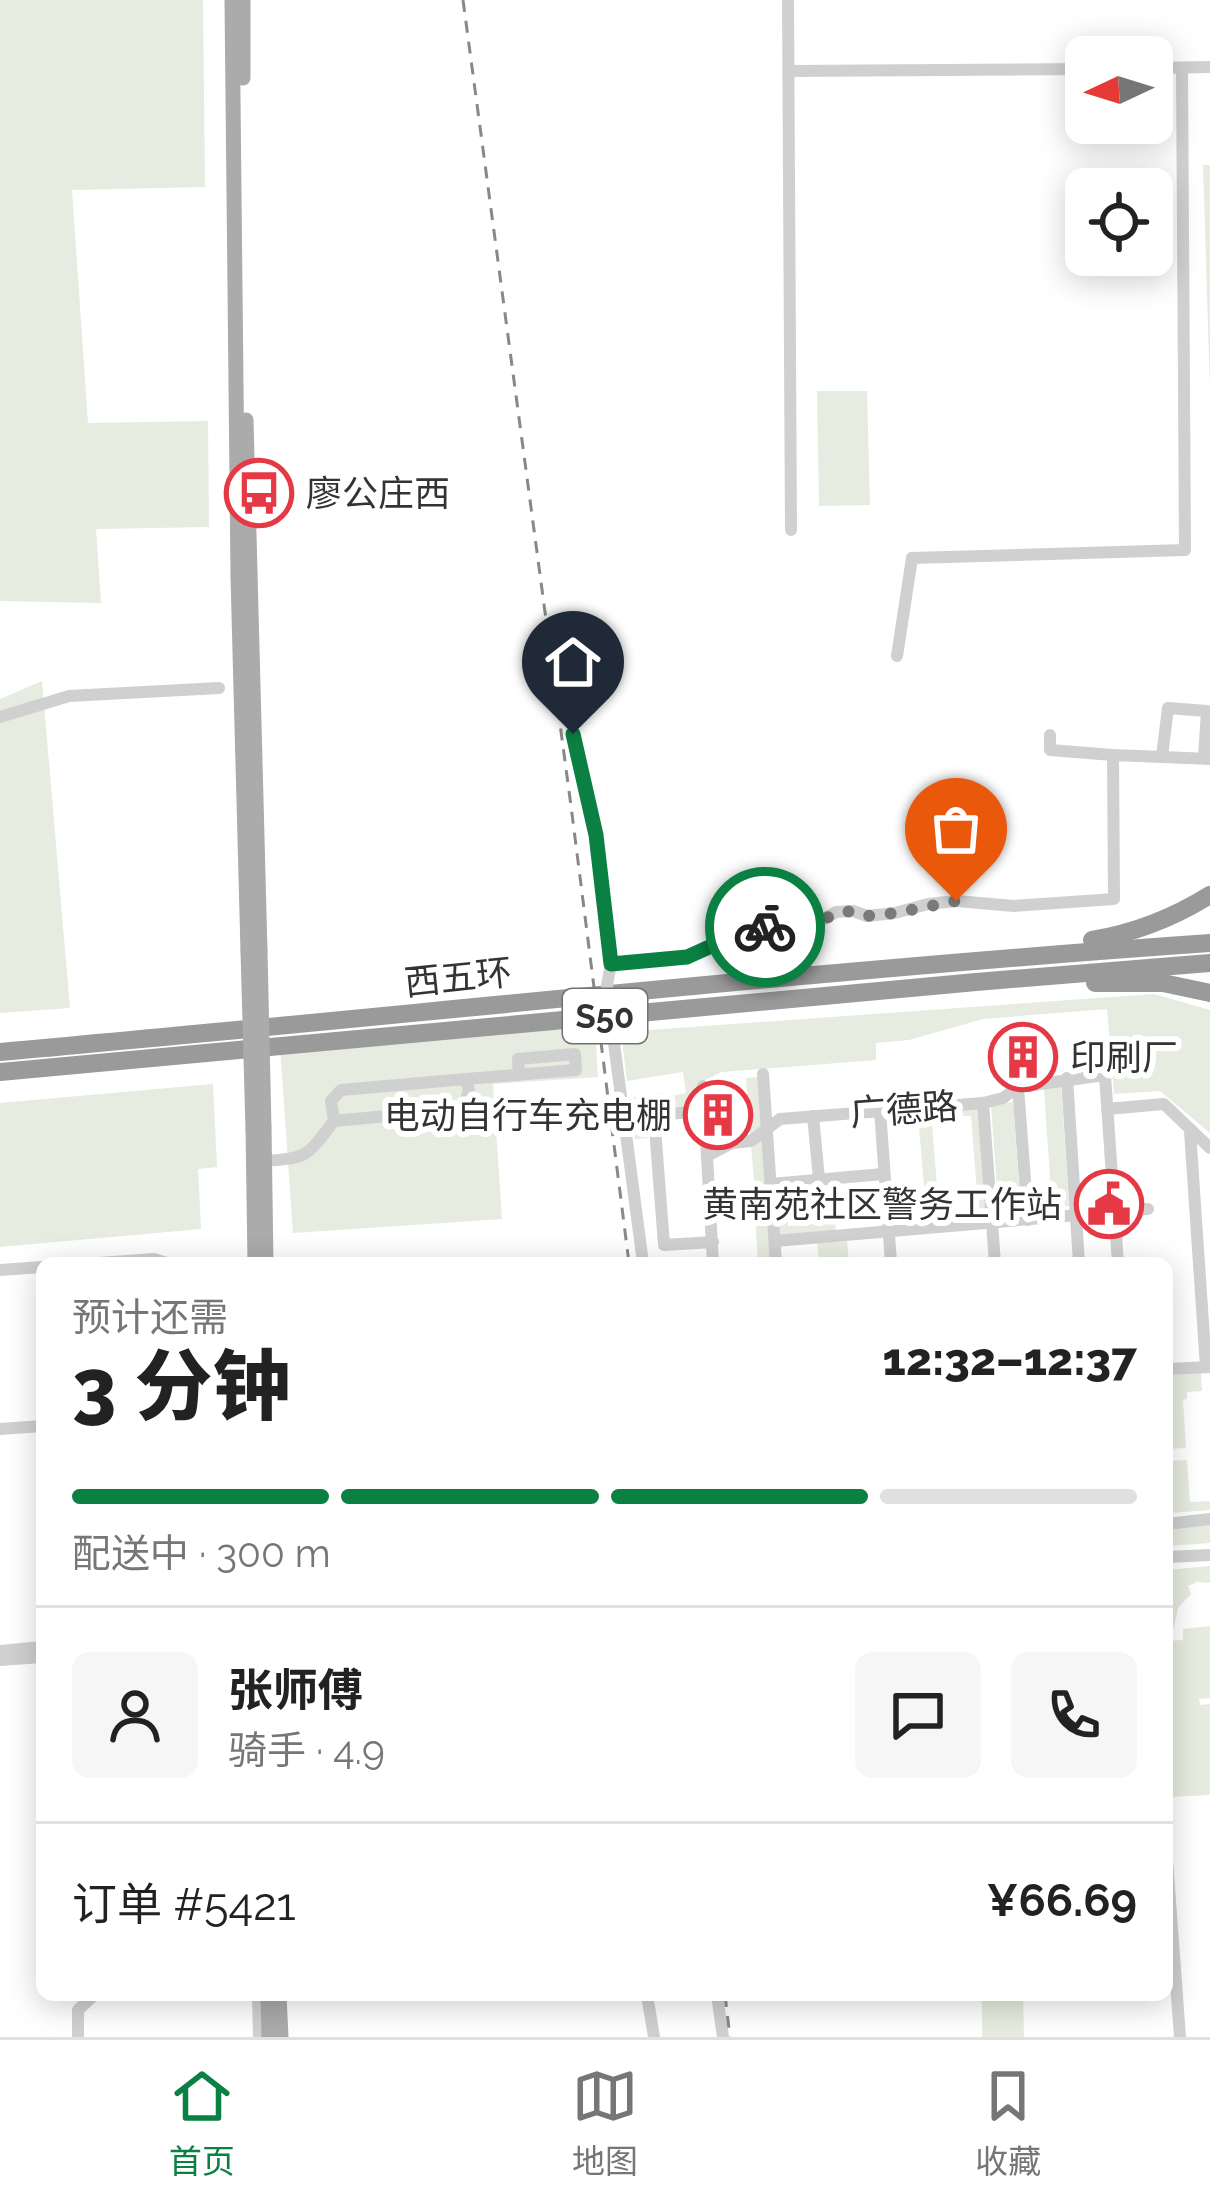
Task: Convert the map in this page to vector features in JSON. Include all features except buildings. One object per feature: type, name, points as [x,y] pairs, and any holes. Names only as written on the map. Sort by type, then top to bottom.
[{"type":"highway","points":[[974,959],[1114,937],[1184,912],[1210,895]]},
{"type":"highway","name":"西五环","points":[[0,1052],[974,959],[1210,943]]},
{"type":"highway","name":"西五环","points":[[0,1072],[1210,963]]},
{"type":"highway","points":[[976,982],[1163,983],[1210,993]]},
{"type":"main road","points":[[232,0],[238,577],[254,951]]},
{"type":"main road","points":[[243,0],[259,1129],[255,1257]]},
{"type":"main road","points":[[259,1129],[265,1161],[266,1257]]},
{"type":"main road","points":[[268,2001],[269,2037]]},
{"type":"main road","points":[[280,2001],[281,2037]]},
{"type":"street","points":[[788,0],[790,530]]},
{"type":"street","points":[[1173,68],[1210,67]]},
{"type":"street","points":[[897,656],[912,558],[1185,550],[1182,68]]},
{"type":"street","points":[[789,70],[1065,69]]},
{"type":"street","points":[[0,717],[70,696],[219,688]]},
{"type":"street","points":[[1050,735],[1050,750],[1113,755],[1207,758],[1207,711],[1168,708],[1162,756]]},
{"type":"street","points":[[573,734],[596,835],[611,964],[607,985],[643,1257]]},
{"type":"street","points":[[611,964],[687,957],[745,931],[815,924],[836,913],[881,915],[956,901],[1014,906],[1114,899],[1113,755]]},
{"type":"street","points":[[763,1074],[776,1257]]},
{"type":"street","points":[[265,1161],[299,1159],[315,1146],[334,1121],[331,1101],[340,1090],[519,1075]]},
{"type":"street","name":"广德路","points":[[707,1156],[732,1143],[751,1141],[779,1119],[983,1103],[1003,1098],[1018,1087],[1067,1078],[1106,1075],[1107,1108]]},
{"type":"street","points":[[1067,1078],[1079,1257]]},
{"type":"street","points":[[334,1121],[462,1109],[469,1091],[466,1079]]},
{"type":"street","points":[[703,1086],[713,1257]]},
{"type":"street","points":[[1018,1087],[1028,1220]]},
{"type":"street","points":[[983,1103],[995,1257]]},
{"type":"street","points":[[1118,1257],[1107,1108],[1164,1104],[1210,1148]]},
{"type":"street","points":[[880,1110],[891,1257]]},
{"type":"street","points":[[704,1111],[654,1115],[664,1245],[712,1242]]},
{"type":"street","points":[[813,1116],[819,1179]]},
{"type":"street","points":[[1173,1369],[1208,1367],[1204,1255],[1190,1131]]},
{"type":"street","points":[[771,1184],[884,1174]]},
{"type":"street","points":[[775,1241],[1148,1209]]},
{"type":"street","points":[[0,1270],[36,1267]]},
{"type":"street","points":[[0,1429],[36,1426]]},
{"type":"street","points":[[1173,1522],[1210,1519]]},
{"type":"street","points":[[1173,1557],[1210,1555]]},
{"type":"street","points":[[0,1651],[36,1648]]},
{"type":"street","points":[[0,1660],[36,1657]]},
{"type":"street","points":[[1173,1942],[1180,2037]]},
{"type":"street","points":[[78,2037],[78,2011],[88,2001]]},
{"type":"street","points":[[258,2001],[259,2037]]},
{"type":"street","points":[[648,2001],[654,2037]]},
{"type":"street","points":[[719,2001],[722,2037]]},
{"type":"shaded area","points":[[0,0],[203,0],[205,187],[72,190],[88,423],[208,421],[209,527],[96,529],[101,603],[0,601]]},
{"type":"shaded area","points":[[1203,165],[1210,165],[1210,390]]},
{"type":"shaded area","points":[[817,391],[867,391],[870,505],[819,506]]},
{"type":"shaded area","points":[[42,681],[70,1008],[0,1013],[0,699]]},
{"type":"shaded area","points":[[1154,994],[1210,1010],[1210,1133],[1160,1091],[1114,1094],[1107,1009],[983,1019],[909,1040],[876,1043],[876,1060],[722,1072],[699,1083],[700,1107],[674,1109],[671,1096],[686,1093],[683,1072],[627,1081],[621,1032]]},
{"type":"shaded area","points":[[595,1027],[598,1077],[493,1084],[502,1219],[293,1233],[280,1048]]},
{"type":"shaded area","points":[[759,1077],[763,1125],[750,1135],[746,1078]]},
{"type":"shaded area","points":[[213,1084],[217,1167],[198,1169],[201,1229],[0,1247],[0,1103]]},
{"type":"shaded area","points":[[1061,1085],[1069,1206],[1052,1207],[1044,1089]]},
{"type":"shaded area","points":[[663,1093],[666,1110],[644,1113],[648,1138],[635,1139],[629,1098]]},
{"type":"shaded area","points":[[1013,1102],[1021,1215],[999,1217],[991,1104]]},
{"type":"shaded area","points":[[979,1107],[987,1217],[979,1218],[971,1116],[963,1116],[962,1108]]},
{"type":"shaded area","points":[[931,1113],[940,1221],[927,1222],[918,1115]]},
{"type":"shaded area","points":[[764,1138],[769,1203],[756,1204],[751,1146]]},
{"type":"shaded area","points":[[785,1189],[788,1226],[835,1222],[836,1233],[778,1237],[775,1191]]},
{"type":"shaded area","points":[[769,1214],[772,1257],[758,1257],[755,1215]]},
{"type":"shaded area","points":[[847,1241],[849,1257],[818,1257],[817,1243]]},
{"type":"shaded area","points":[[1201,1373],[1202,1391],[1187,1392],[1183,1400],[1186,1448],[1173,1449],[1173,1375]]},
{"type":"shaded area","points":[[1187,1460],[1190,1502],[1210,1501],[1210,1510],[1173,1513],[1173,1461]]},
{"type":"shaded area","points":[[1210,1524],[1210,1543],[1173,1546],[1173,1527]]},
{"type":"shaded area","points":[[1210,1566],[1210,1583],[1188,1586],[1191,1594],[1178,1608],[1173,1628],[1173,1569]]},
{"type":"shaded area","points":[[1210,1626],[1210,1698],[1199,1699],[1200,1705],[1210,1704],[1210,1795],[1173,1797],[1173,1641],[1183,1640],[1183,1629]]},
{"type":"shaded area","points":[[982,2001],[1023,2001],[1024,2037],[982,2037]]},
{"type":"railway","points":[[463,0],[628,1257]]},
{"type":"railway","points":[[726,2001],[730,2037]]},
{"type":"way so far","points":[[765,927],[815,924],[836,913],[854,911],[867,916],[956,901]]},
{"type":"place","name":"廖公庄西","points":[[259,493]]},
{"type":"place","name":"印刷厂","points":[[1023,1057]]},
{"type":"place","name":"电动自行车充电棚","points":[[718,1115]]},
{"type":"place","name":"黄南苑社区警务工作站","points":[[1109,1204]]},
{"type":"route","points":[[573,734],[596,835],[611,964],[687,957],[708,945],[765,927]]}]
